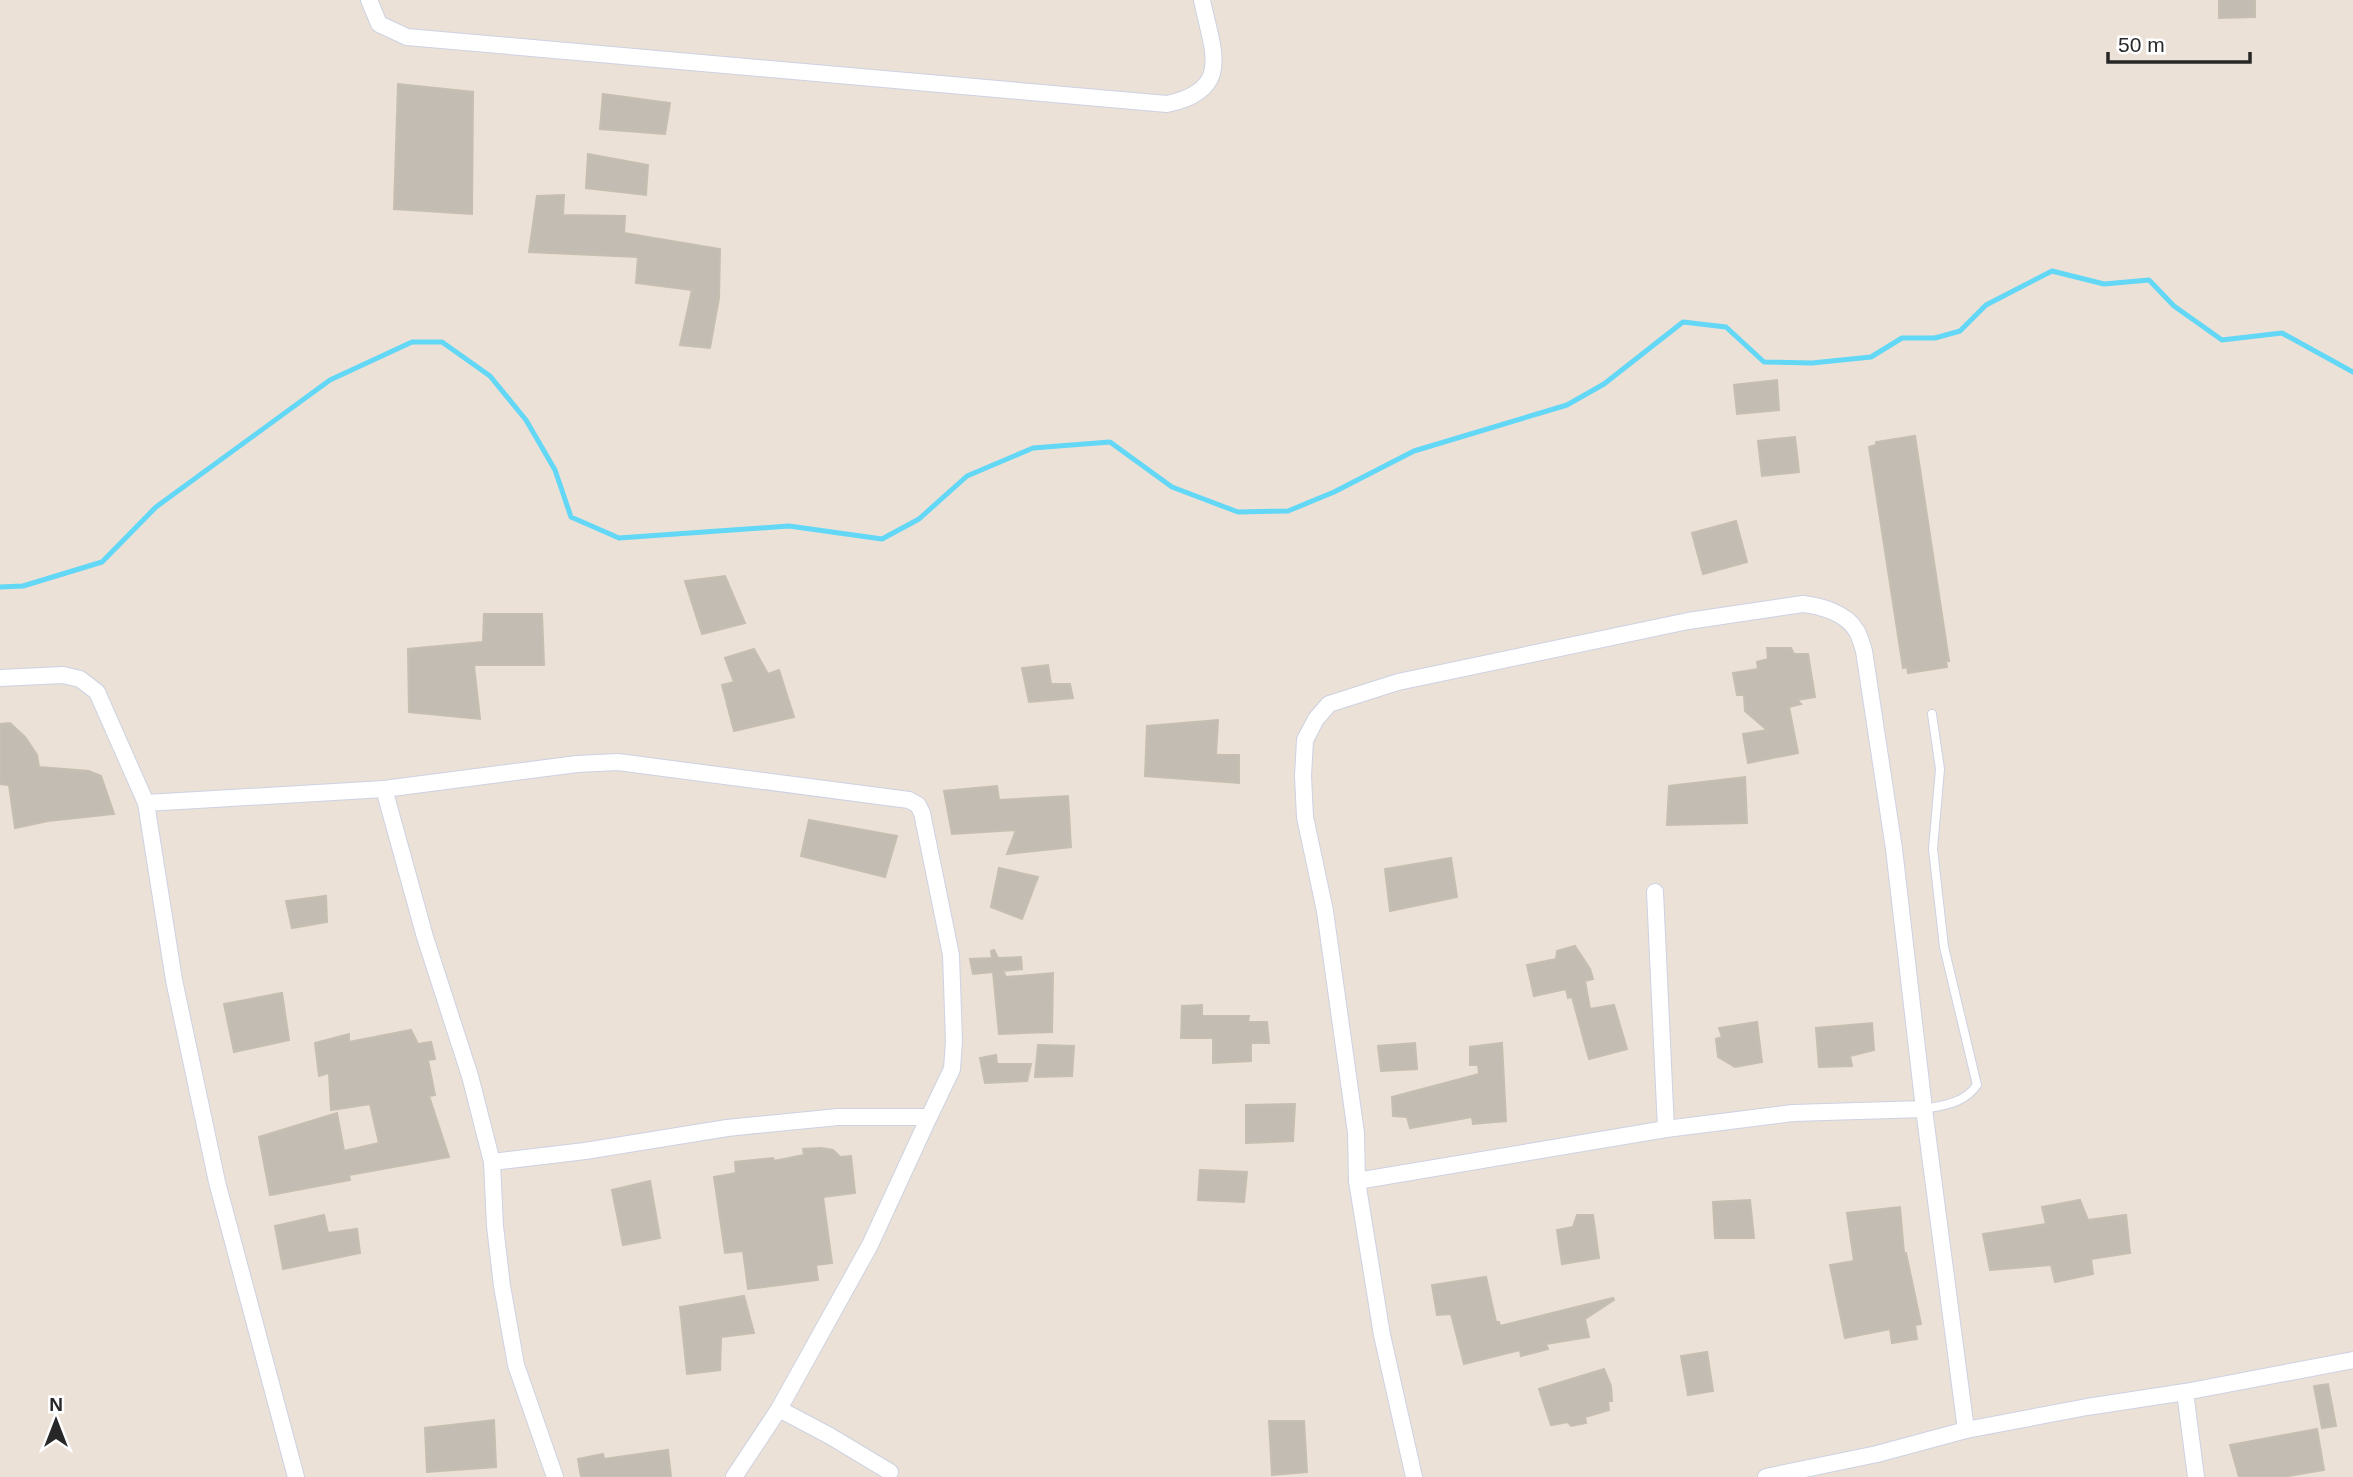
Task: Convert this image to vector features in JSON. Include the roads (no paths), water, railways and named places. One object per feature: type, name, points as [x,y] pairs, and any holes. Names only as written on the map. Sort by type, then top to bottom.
[{"type":"street","points":[[369,0],[379,24],[407,37],[1167,104],[1188,99],[1206,87],[1212,76],[1214,59],[1202,0]]},
{"type":"street","points":[[1414,1477],[1382,1335],[1357,1181],[1356,1133],[1325,911],[1305,817],[1305,740],[1316,719],[1329,704],[1398,682],[1676,624],[1803,604],[1819,606],[1840,615],[1856,629],[1864,651],[1894,849],[1924,1109],[1966,1430]]},
{"type":"street","points":[[0,678],[63,675],[80,679],[97,692],[146,803],[174,980],[214,1169],[296,1477]]},
{"type":"street","points":[[146,803],[383,789],[597,762],[618,762],[908,800],[918,805],[925,826],[951,968],[954,1041],[952,1069],[870,1245],[779,1409],[734,1477]]},
{"type":"street","points":[[383,789],[425,937],[470,1076],[492,1162],[497,1238],[516,1365],[555,1477]]},
{"type":"street","points":[[1655,892],[1666,1129]]},
{"type":"street","points":[[1357,1181],[1666,1129],[1793,1113],[1924,1109]]},
{"type":"street","points":[[492,1162],[838,1116],[929,1117]]},
{"type":"street","points":[[1766,1477],[1877,1454],[1966,1430],[2353,1360]]},
{"type":"street","points":[[2185,1392],[2196,1477]]},
{"type":"street","points":[[779,1409],[890,1472]]},
{"type":"lane","points":[[1924,1109],[1969,1097],[1977,1084],[1944,947],[1933,849],[1940,769],[1932,714]]},
{"type":"waterway","points":[[0,587],[23,586],[102,562],[156,507],[330,380],[412,342],[442,342],[490,376],[526,420],[555,470],[571,517],[619,538],[789,526],[882,539],[919,519],[967,476],[1033,448],[1110,442],[1172,487],[1238,512],[1288,511],[1334,492],[1414,451],[1567,405],[1604,384],[1683,322],[1726,327],[1764,362],[1812,363],[1871,357],[1902,338],[1935,338],[1960,331],[1986,305],[2052,271],[2104,284],[2149,280],[2174,306],[2222,340],[2282,333],[2353,372]]}]
